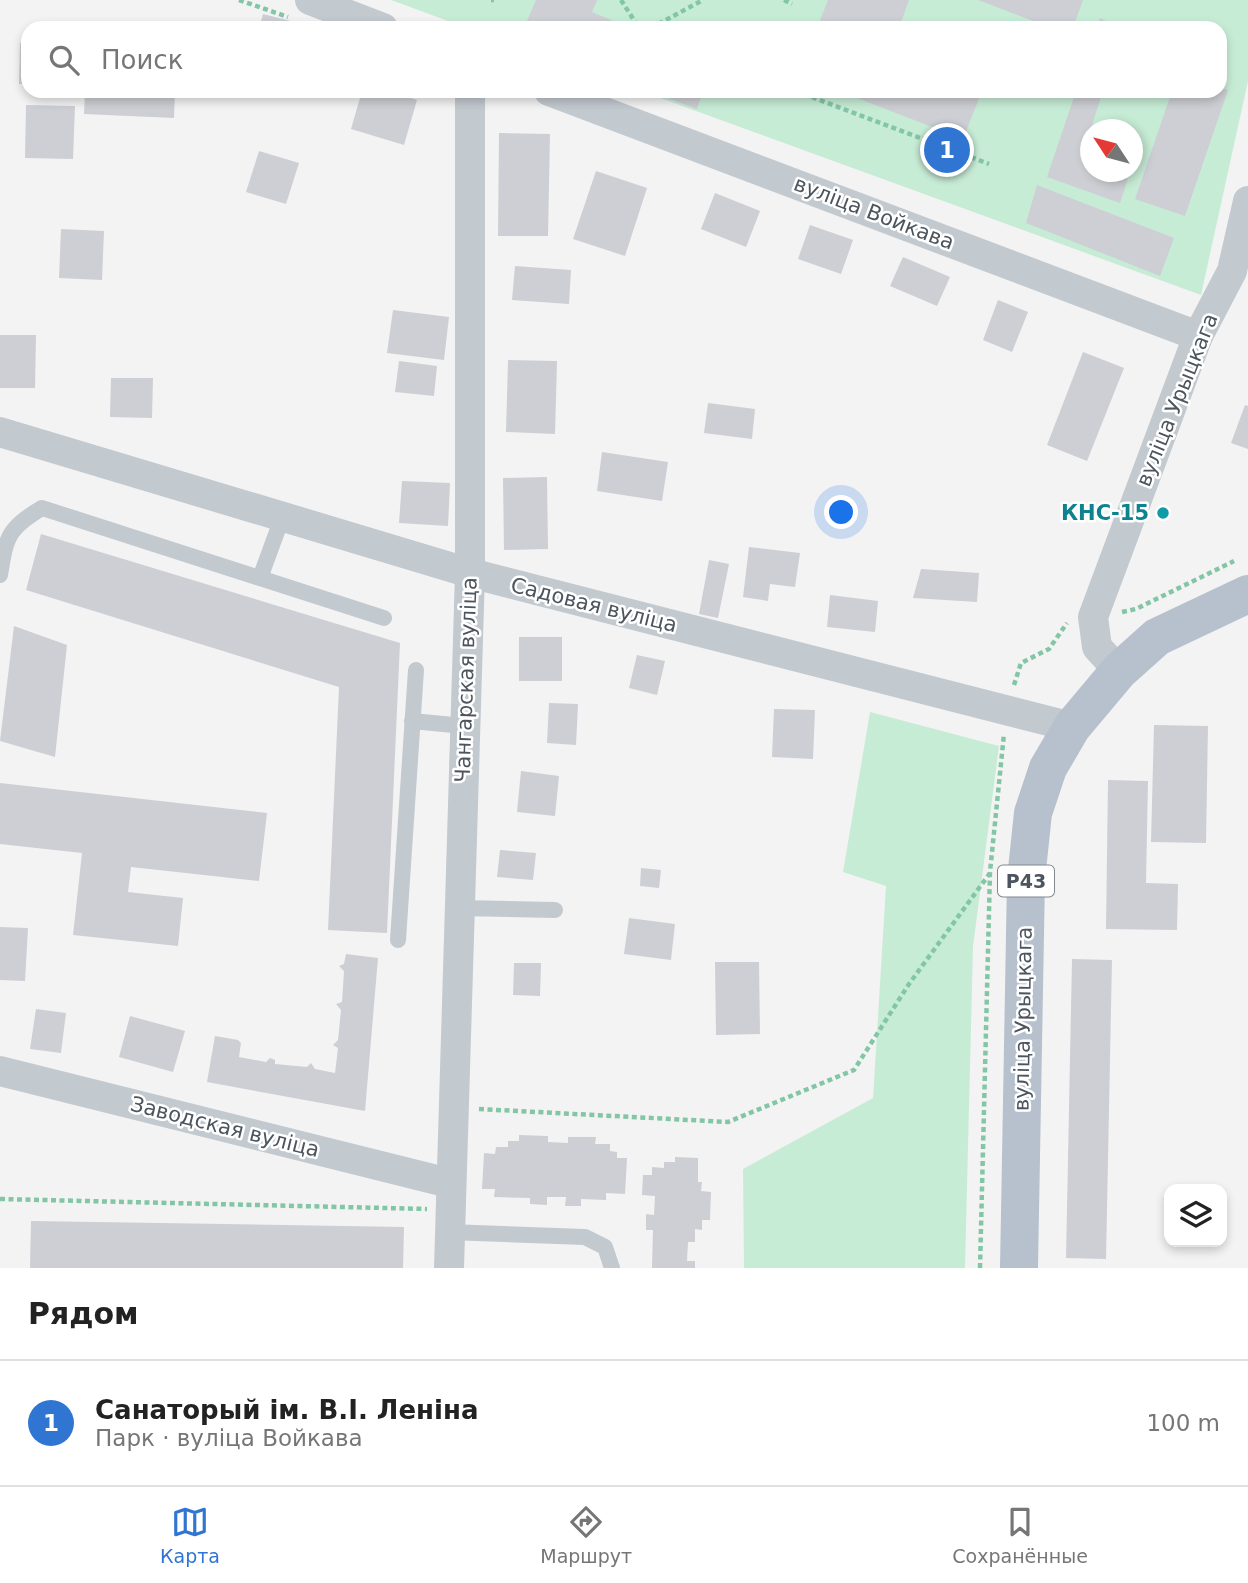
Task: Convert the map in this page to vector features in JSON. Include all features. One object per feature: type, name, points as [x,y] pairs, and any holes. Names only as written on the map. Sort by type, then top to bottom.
[{"type":"main road","name":"вуліца Урыцкага","points":[[1019,1268],[1026,879],[1037,802],[1048,768],[1072,727],[1119,671],[1157,637],[1248,594]]},
{"type":"street","points":[[304,10],[352,21]]},
{"type":"street","name":"Чангарская вуліца","points":[[449,1268],[442,1220],[449,1183],[470,573],[470,98]]},
{"type":"street","name":"вуліца Войкава","points":[[568,98],[1198,336]]},
{"type":"street","name":"вуліца Урыцкага","points":[[1119,671],[1097,647],[1093,617],[1198,336],[1232,271],[1248,201]]},
{"type":"street","name":"Садовая вуліца","points":[[0,432],[470,573],[1072,727]]},
{"type":"street","name":"Заводская вуліца","points":[[0,1071],[449,1183]]},
{"type":"lane","points":[[0,575],[4,546],[18,522],[42,508],[384,618]]},
{"type":"lane","points":[[260,578],[282,517]]},
{"type":"lane","points":[[398,940],[416,670]]},
{"type":"lane","points":[[412,721],[464,726]]},
{"type":"lane","points":[[458,908],[555,910]]},
{"type":"lane","points":[[442,1220],[585,1237],[605,1247],[612,1268]]},
{"type":"path","points":[[239,0],[304,10]]},
{"type":"path","points":[[621,0],[634,21]]},
{"type":"path","points":[[664,21],[703,0]]},
{"type":"path","points":[[784,0],[792,4]]},
{"type":"path","points":[[815,98],[989,164]]},
{"type":"path","points":[[452,1107],[728,1122],[854,1070],[909,984],[990,872]]},
{"type":"path","points":[[0,1199],[442,1220]]},
{"type":"green space","points":[[391,0],[1248,0],[1248,81],[1201,295],[660,98],[1227,98],[1227,21],[448,21]]},
{"type":"green space","points":[[870,712],[999,746],[973,947],[965,1268],[744,1268],[743,1169],[873,1098],[886,886],[843,872]]},
{"type":"building","points":[[536,0],[597,0],[592,12],[613,21],[527,21]]},
{"type":"building","points":[[828,0],[909,0],[902,21],[820,20]]},
{"type":"building","points":[[978,0],[1083,0],[1076,21],[1033,21]]},
{"type":"building","points":[[263,14],[291,21],[261,21]]},
{"type":"building","points":[[20,43],[21,43],[21,84]]},
{"type":"building","points":[[85,98],[175,98],[174,118],[84,114]]},
{"type":"building","points":[[360,98],[417,100],[404,145],[351,129]]},
{"type":"building","points":[[668,98],[701,98],[697,109]]},
{"type":"building","points":[[857,98],[979,98],[963,139]]},
{"type":"building","points":[[1074,98],[1101,98],[1094,119],[1080,119],[1080,182],[1127,182],[1120,203],[1047,177]]},
{"type":"building","points":[[1170,98],[1225,98],[1185,216],[1135,199]]},
{"type":"building","points":[[26,105],[75,106],[73,159],[25,158]]},
{"type":"building","points":[[499,133],[550,134],[548,236],[498,236]]},
{"type":"building","points":[[259,151],[299,163],[286,204],[246,192]]},
{"type":"building","points":[[596,171],[647,188],[625,256],[573,239]]},
{"type":"building","points":[[1037,185],[1174,238],[1160,276],[1026,223]]},
{"type":"building","points":[[715,193],[760,211],[746,247],[701,229]]},
{"type":"building","points":[[810,225],[853,240],[841,274],[798,259]]},
{"type":"building","points":[[61,229],[104,231],[102,280],[59,278]]},
{"type":"building","points":[[903,257],[950,277],[937,306],[890,286]]},
{"type":"building","points":[[515,266],[571,270],[569,304],[512,300]]},
{"type":"building","points":[[998,300],[1028,312],[1012,352],[983,340]]},
{"type":"building","points":[[393,310],[449,317],[444,360],[387,353]]},
{"type":"building","points":[[0,335],[36,335],[35,388],[0,388]]},
{"type":"building","points":[[1083,352],[1124,368],[1087,461],[1047,445]]},
{"type":"building","points":[[508,360],[557,361],[555,434],[506,432]]},
{"type":"building","points":[[399,361],[437,366],[434,396],[395,392]]},
{"type":"building","points":[[111,378],[153,378],[152,418],[110,417]]},
{"type":"building","points":[[708,403],[755,409],[752,439],[704,433]]},
{"type":"building","points":[[1245,405],[1248,406],[1248,449],[1231,443]]},
{"type":"building","points":[[602,452],[668,462],[662,501],[597,491]]},
{"type":"building","points":[[547,477],[548,549],[504,550],[503,478]]},
{"type":"building","points":[[402,481],[450,483],[448,526],[399,523]]},
{"type":"building","points":[[41,534],[400,643],[387,933],[328,930],[339,687],[26,590]]},
{"type":"building","points":[[749,547],[800,553],[795,587],[770,584],[768,601],[743,597]]},
{"type":"building","points":[[709,560],[729,564],[718,618],[699,614]]},
{"type":"building","points":[[921,569],[979,573],[977,602],[913,598]]},
{"type":"building","points":[[830,595],[878,601],[875,632],[827,627]]},
{"type":"building","points":[[14,626],[67,645],[55,757],[0,741]]},
{"type":"building","points":[[519,637],[562,637],[562,681],[519,681]]},
{"type":"building","points":[[637,655],[665,661],[657,695],[629,688]]},
{"type":"building","points":[[549,703],[578,704],[576,745],[547,743]]},
{"type":"building","points":[[774,709],[815,710],[813,759],[772,757]]},
{"type":"building","points":[[1154,725],[1208,726],[1206,843],[1151,842]]},
{"type":"building","points":[[521,771],[559,776],[555,816],[517,812]]},
{"type":"building","points":[[1108,780],[1148,781],[1146,883],[1178,884],[1177,930],[1106,929]]},
{"type":"building","points":[[0,783],[267,813],[259,881],[131,867],[128,892],[183,898],[178,946],[73,935],[82,853],[0,844]]},
{"type":"building","points":[[500,850],[536,853],[533,880],[497,877]]},
{"type":"building","points":[[641,868],[661,870],[659,888],[640,886]]},
{"type":"building","points":[[629,918],[675,924],[671,960],[624,954]]},
{"type":"building","points":[[0,927],[28,928],[25,981],[0,980]]},
{"type":"building","points":[[346,954],[378,958],[365,1111],[207,1082],[215,1036],[238,1040],[241,1043],[239,1057],[266,1062],[270,1058],[275,1060],[275,1064],[307,1067],[311,1063],[315,1069],[335,1073],[338,1048],[333,1045],[338,1040],[341,1010],[336,1004],[342,1002],[344,971],[339,966],[344,964]]},
{"type":"building","points":[[1072,959],[1112,960],[1106,1259],[1066,1258]]},
{"type":"building","points":[[715,962],[759,962],[760,1034],[716,1035]]},
{"type":"building","points":[[514,963],[541,963],[540,996],[513,995]]},
{"type":"building","points":[[36,1009],[66,1013],[61,1053],[30,1049]]},
{"type":"building","points":[[130,1016],[185,1031],[173,1072],[119,1057]]},
{"type":"building","points":[[519,1135],[548,1136],[548,1142],[568,1143],[568,1137],[596,1137],[595,1144],[610,1144],[610,1151],[617,1152],[617,1158],[627,1158],[625,1194],[606,1193],[606,1200],[581,1199],[581,1206],[565,1206],[566,1197],[547,1197],[547,1205],[530,1204],[530,1198],[494,1197],[495,1189],[482,1189],[484,1153],[495,1154],[496,1147],[508,1147],[508,1141],[519,1141]]},
{"type":"building","points":[[675,1157],[698,1158],[698,1182],[702,1182],[701,1191],[711,1192],[710,1220],[702,1220],[702,1230],[695,1229],[695,1242],[688,1242],[687,1261],[695,1261],[695,1268],[652,1268],[653,1230],[646,1230],[646,1214],[654,1215],[655,1196],[642,1195],[643,1175],[652,1175],[652,1167],[664,1168],[664,1162],[675,1162]]},
{"type":"building","points":[[31,1221],[404,1227],[403,1268],[30,1268]]},
{"type":"place","name":"Санаторый ім. В.І. Леніна","points":[[947,150]]},
{"type":"place","name":"КНС-15","points":[[1163,513]]}]
